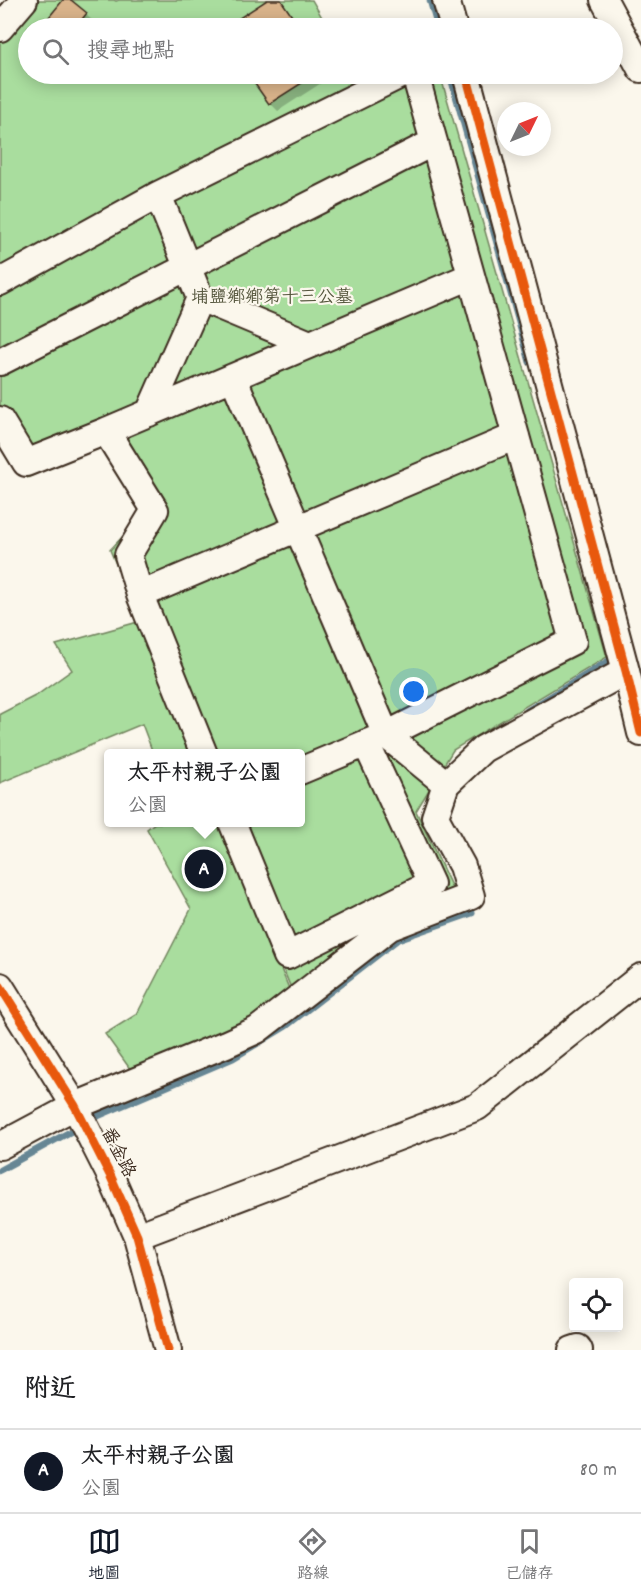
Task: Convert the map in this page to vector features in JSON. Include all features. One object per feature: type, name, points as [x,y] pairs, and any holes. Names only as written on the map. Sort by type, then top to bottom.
[{"type":"street","points":[[0,28],[24,0]]},
{"type":"street","points":[[446,0],[451,18]]},
{"type":"street","points":[[604,0],[614,18]]},
{"type":"street","points":[[623,35],[641,69]]},
{"type":"street","points":[[0,282],[158,195],[382,84]]},
{"type":"street","points":[[305,769],[376,739],[573,641],[418,84]]},
{"type":"street","points":[[469,84],[641,733]]},
{"type":"street","points":[[0,362],[434,142]]},
{"type":"street","points":[[158,195],[200,298],[310,344]]},
{"type":"street","points":[[0,420],[26,463],[471,276]]},
{"type":"street","points":[[149,413],[200,298]]},
{"type":"street","points":[[232,377],[298,528],[431,884],[287,956],[234,827]]},
{"type":"street","points":[[106,431],[155,510],[128,555],[140,595],[202,749]]},
{"type":"street","points":[[140,595],[516,436]]},
{"type":"street","points":[[0,1146],[75,1106],[257,1030],[390,927],[471,896],[462,866],[435,817],[446,784],[483,749],[626,671]]},
{"type":"street","points":[[376,739],[446,784]]},
{"type":"street","points":[[137,1236],[477,1107],[641,977]]},
{"type":"street","name":"番金路","points":[[0,986],[75,1106],[111,1177],[137,1236],[168,1350]]},
{"type":"street","points":[[572,1350],[578,1348],[579,1350]]},
{"type":"green space","name":"埔鹽鄉鄉第十三公墓","points":[[39,0],[312,0],[322,18],[23,18]]},
{"type":"green space","name":"埔鹽鄉鄉第十三公墓","points":[[18,23],[18,84],[443,84],[607,657],[453,750],[416,811],[452,888],[383,920],[291,988],[225,827],[305,827],[305,749],[192,749],[110,550],[144,514],[101,444],[27,478],[0,435],[0,43]]},
{"type":"green space","points":[[138,622],[190,749],[151,749],[142,724],[0,783],[0,714],[37,695],[72,670],[56,645]]},
{"type":"green space","points":[[150,827],[223,827],[290,991],[253,1018],[133,1073],[105,1034],[137,1014],[191,909],[147,829]]},
{"type":"building","points":[[63,0],[71,0],[87,13],[83,18],[48,18]]},
{"type":"building","points":[[267,0],[281,0],[293,18],[239,18]]},
{"type":"building","points":[[255,84],[300,84],[269,104]]},
{"type":"waterway","points":[[430,0],[435,18]]},
{"type":"waterway","points":[[453,84],[530,362]]},
{"type":"waterway","points":[[527,711],[612,659],[611,654]]},
{"type":"waterway","points":[[89,1121],[233,1058],[286,1026],[398,939],[472,913]]},
{"type":"waterway","points":[[0,1170],[79,1127]]},
{"type":"cycle path","points":[[469,84],[641,733]]},
{"type":"cycle path","points":[[0,986],[75,1106],[111,1177],[137,1236],[168,1350]]},
{"type":"place","name":"太平村親子公園","points":[[204,869]]}]
